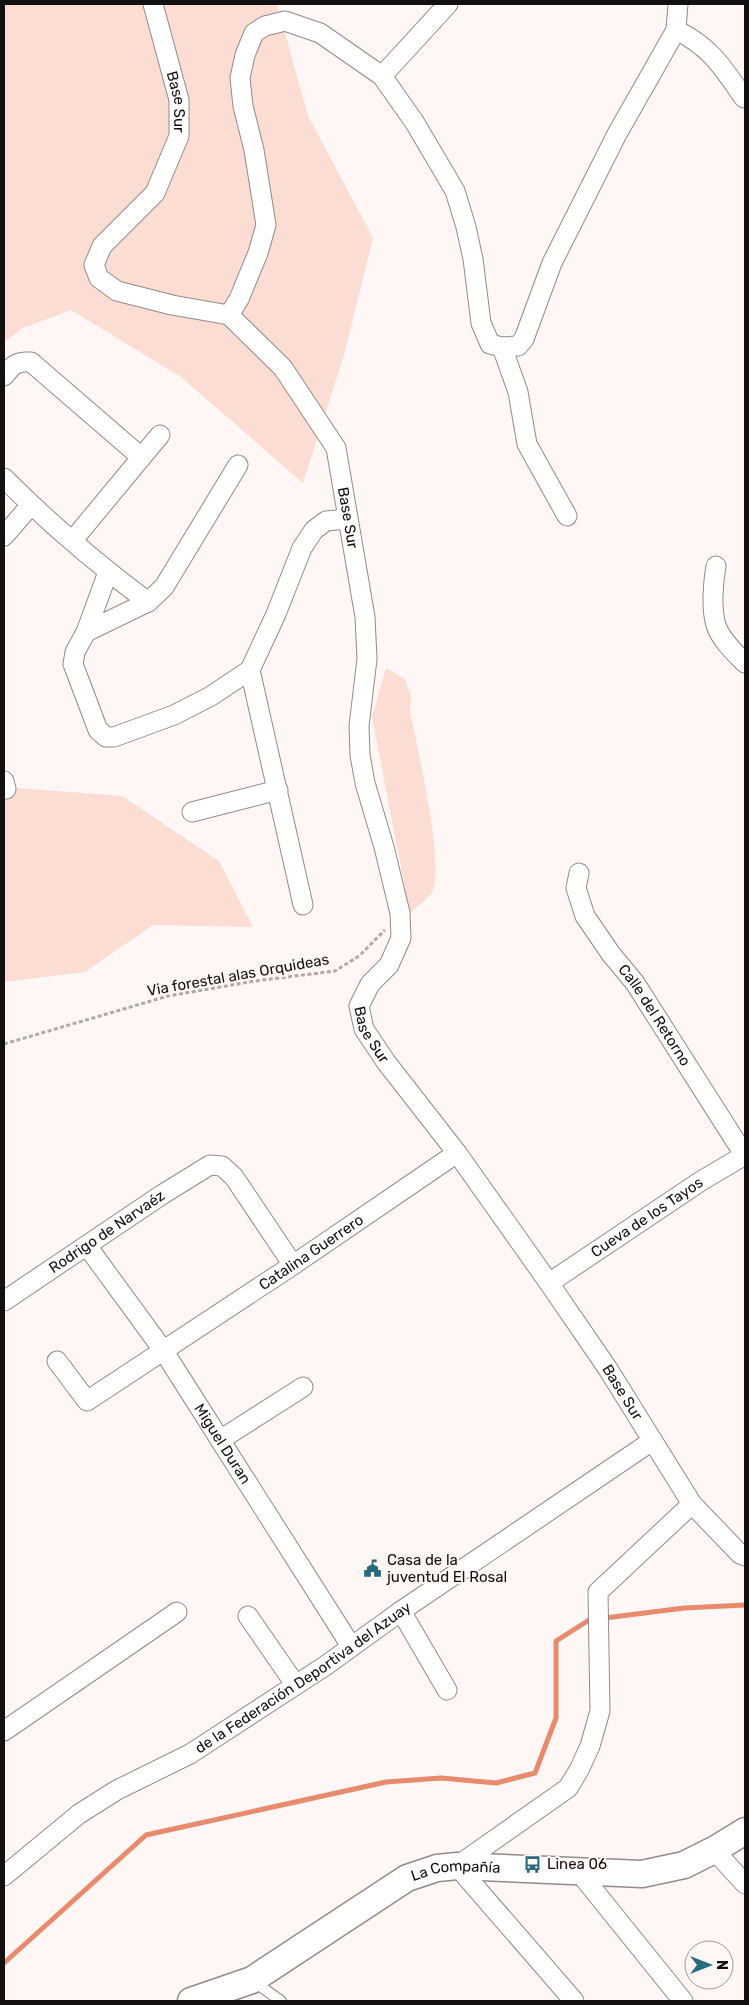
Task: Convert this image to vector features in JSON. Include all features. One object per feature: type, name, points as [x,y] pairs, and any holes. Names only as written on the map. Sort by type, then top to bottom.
[{"type":"street","name":"Base Sur","points":[[153,4],[179,100],[179,136],[155,193],[102,246],[94,265],[99,278],[117,292],[172,305],[229,315],[283,368],[336,448],[365,626],[367,659],[359,726],[360,755],[365,783],[384,847],[400,913],[401,938],[389,965],[370,984],[359,1006],[364,1029],[386,1062],[457,1153],[549,1283],[608,1369],[692,1504],[740,1554],[745,1556]]},
{"type":"street","points":[[382,76],[448,4]]},
{"type":"street","points":[[229,315],[239,299],[258,253],[266,225],[254,150],[243,106],[240,78],[245,55],[254,32],[265,26],[285,21],[320,32],[382,76],[415,123],[455,191],[473,259],[481,323],[490,344],[502,347],[518,346],[524,339],[552,262],[617,134],[676,30],[678,4]]},
{"type":"street","points":[[676,30],[696,39],[716,59],[744,98]]},
{"type":"street","points":[[502,347],[518,392],[526,444],[567,516]]},
{"type":"street","points":[[4,376],[13,366],[22,361],[31,362],[141,458]]},
{"type":"street","points":[[72,540],[160,435]]},
{"type":"street","points":[[86,632],[148,602],[164,587],[238,465]]},
{"type":"street","points":[[4,478],[31,505],[108,572],[148,602]]},
{"type":"street","points":[[4,536],[31,505]]},
{"type":"street","points":[[108,572],[86,632],[75,652],[72,664],[98,730],[106,736],[114,737],[174,715],[211,696],[250,670],[276,614],[302,548],[314,530],[326,521],[347,519]]},
{"type":"street","points":[[716,566],[712,587],[716,626],[731,649],[745,663]]},
{"type":"street","points":[[250,670],[303,905]]},
{"type":"street","points":[[192,812],[278,790]]},
{"type":"street","name":"Calle del Retorno","points":[[579,873],[576,888],[585,916],[611,954],[635,983],[745,1156]]},
{"type":"street","name":"Catalina Guerrero","points":[[57,1361],[87,1401],[293,1265],[457,1153]]},
{"type":"street","name":"Cueva de los Tayos","points":[[549,1283],[701,1181],[745,1156]]},
{"type":"street","name":"Rodrigo de Narvaéz","points":[[4,1301],[163,1194],[210,1165],[222,1166],[234,1177],[293,1265]]},
{"type":"street","name":"Miguel Duran","points":[[87,1246],[163,1350],[351,1646]]},
{"type":"street","points":[[220,1440],[303,1387]]},
{"type":"street","name":"de la Federación Deportiva del Azuay","points":[[4,1876],[79,1814],[117,1790],[190,1754],[296,1684],[652,1441]]},
{"type":"street","points":[[574,2001],[457,1866],[568,1788],[590,1746],[600,1711],[598,1592],[692,1504]]},
{"type":"street","points":[[401,1611],[447,1690]]},
{"type":"street","points":[[4,1731],[177,1612]]},
{"type":"street","points":[[248,1616],[296,1684]]},
{"type":"street","name":"La Compañía","points":[[191,2001],[252,1980],[407,1878],[437,1868],[457,1866],[642,1874],[684,1865],[714,1850],[745,1831]]},
{"type":"street","points":[[714,1850],[745,1884]]},
{"type":"street","points":[[579,1872],[682,2001]]},
{"type":"lane","points":[[252,1980],[282,2001]]},
{"type":"path","name":"Via forestal alas Orquideas","points":[[4,1044],[168,996],[254,981],[334,971],[359,956],[400,913]]},
{"type":"shaded area","points":[[4,4],[277,4],[308,116],[373,238],[344,355],[303,483],[181,377],[71,310],[23,328],[4,342]]},
{"type":"shaded area","points":[[386,668],[405,679],[411,697],[410,711],[433,832],[435,878],[432,892],[410,914],[372,717]]},
{"type":"shaded area","points":[[4,787],[122,796],[219,861],[253,927],[153,925],[85,972],[4,982]]},
{"type":"waterway","points":[[4,1963],[146,1835],[386,1782],[441,1778],[496,1783],[535,1773],[556,1718],[556,1641],[589,1620],[684,1608],[745,1605]]},
{"type":"place","name":"Casa de la juventud El Rosal","points":[[373,1569]]},
{"type":"place","name":"Linea 06","points":[[533,1864]]}]
